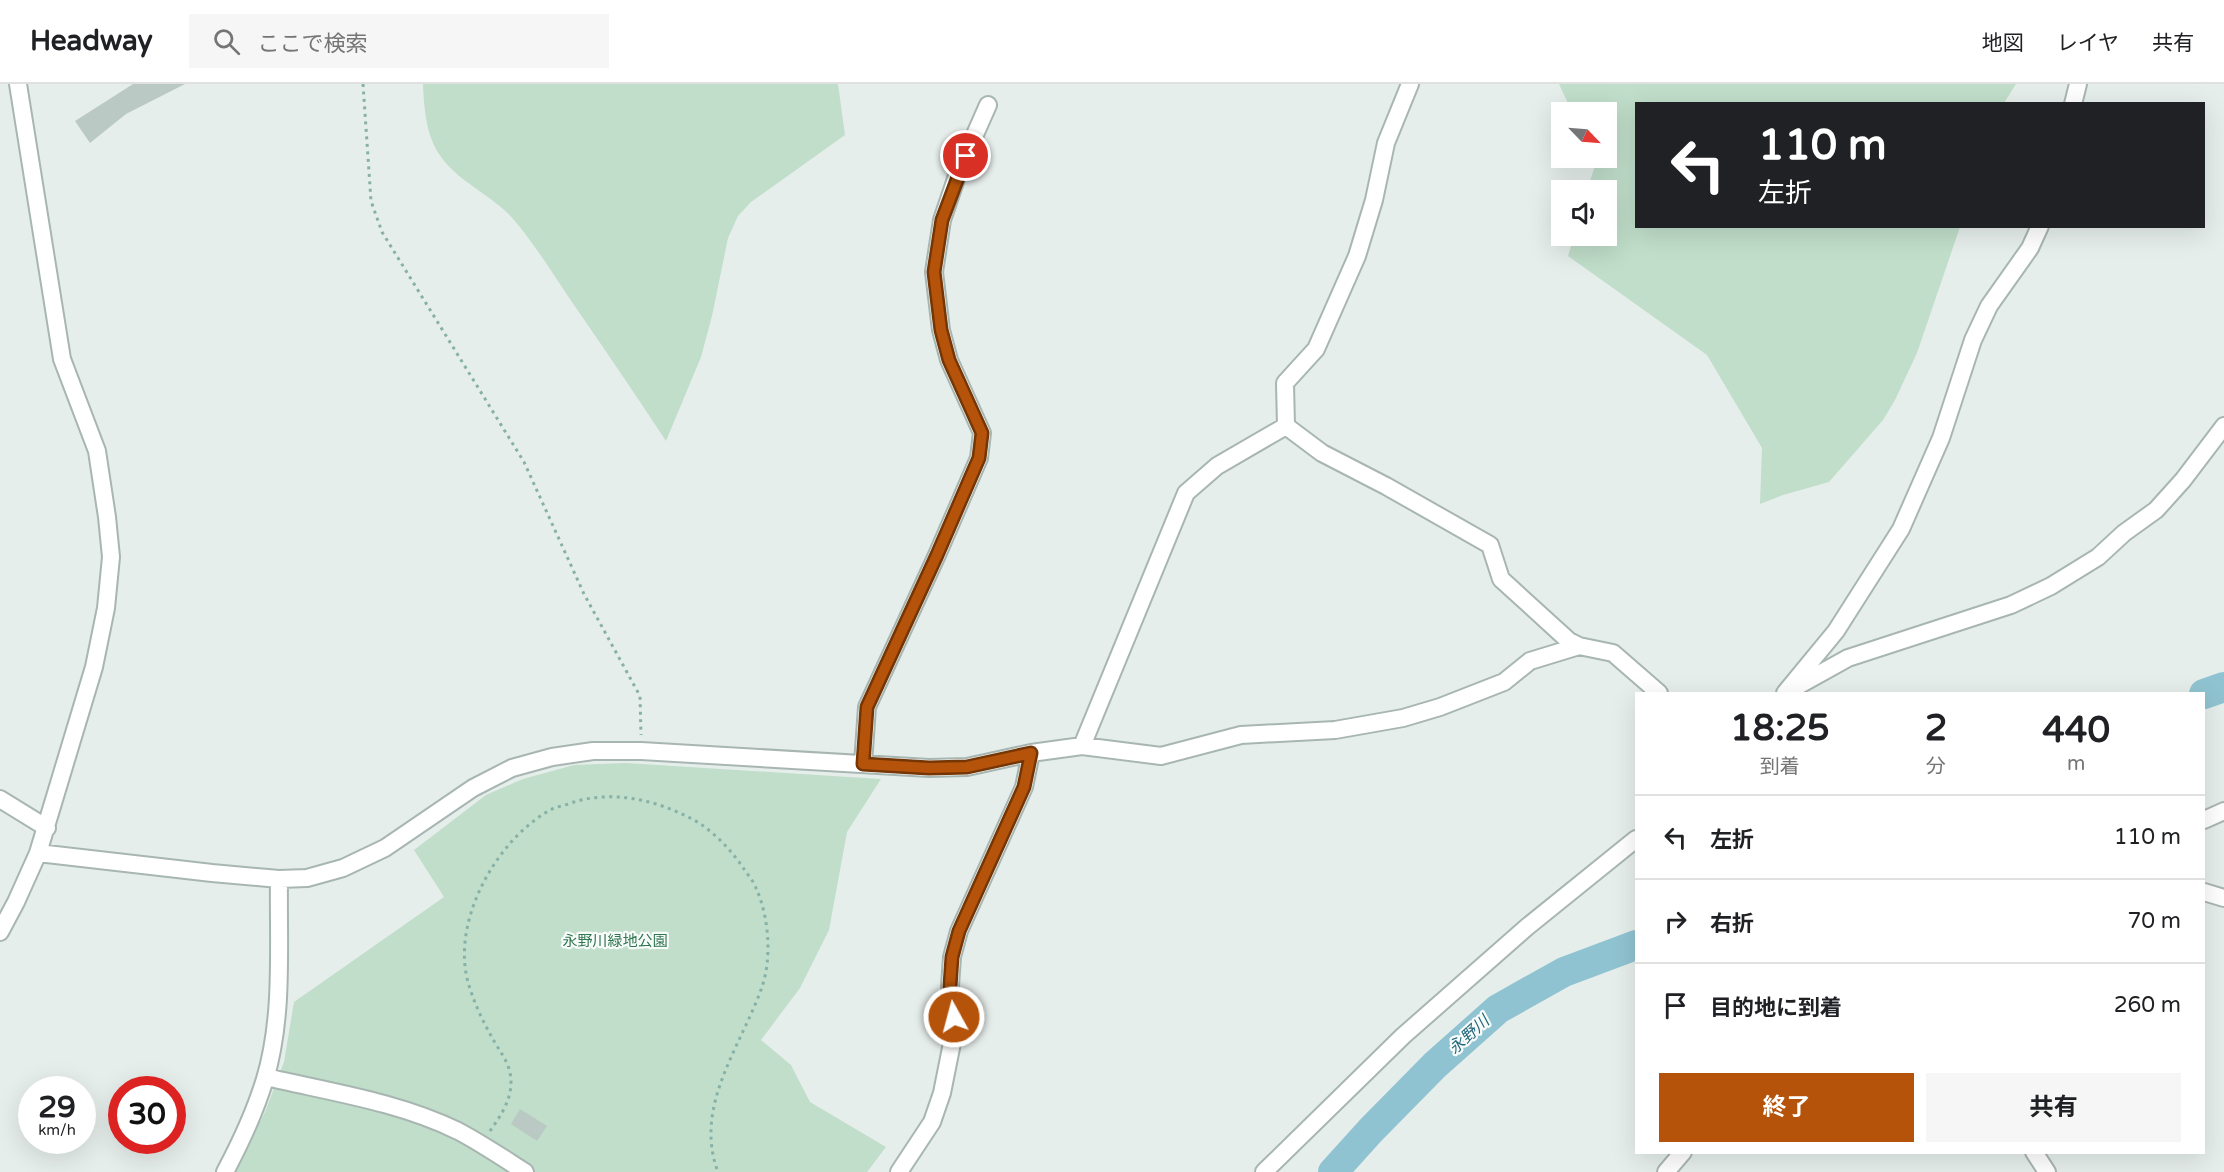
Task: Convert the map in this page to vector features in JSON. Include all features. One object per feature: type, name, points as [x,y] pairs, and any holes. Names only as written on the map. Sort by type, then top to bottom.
[{"type":"street","points":[[0,932],[38,853],[94,667],[106,608],[111,557],[97,451],[62,359],[18,84]]},
{"type":"street","points":[[1286,426],[1286,383],[1316,349],[1357,256],[1374,200],[1386,143],[1410,84]]},
{"type":"street","points":[[2074,102],[2078,84]]},
{"type":"street","points":[[863,764],[867,707],[979,458],[982,433],[949,360],[941,330],[934,272],[942,220],[958,173],[988,105]]},
{"type":"street","points":[[1787,692],[1836,631],[1901,529],[1941,438],[1977,331],[1989,306],[2030,248],[2039,228]]},
{"type":"street","points":[[1286,426],[1322,453],[1490,545],[1501,579],[1569,641],[1579,646],[1613,653],[1658,692]]},
{"type":"street","points":[[1082,746],[1186,493],[1217,466],[1286,426]]},
{"type":"street","points":[[1788,692],[1848,658],[2011,605],[2051,586],[2098,557],[2124,533],[2156,510],[2183,480],[2224,426]]},
{"type":"street","points":[[38,853],[279,879],[307,878],[343,868],[386,848],[473,788],[512,768],[552,757],[593,751],[642,751],[929,768],[967,767],[1031,753],[1082,746],[1161,756],[1241,735],[1335,730],[1403,718],[1440,707],[1504,682],[1530,661],[1579,646]]},
{"type":"street","points":[[899,1172],[932,1122],[942,1093],[952,1042],[954,1017],[950,986],[952,957],[959,931],[1024,787],[1031,753]]},
{"type":"street","points":[[0,799],[46,828]]},
{"type":"street","points":[[2205,820],[2224,811]]},
{"type":"street","points":[[1264,1172],[1403,1035],[1527,927],[1635,840]]},
{"type":"street","points":[[225,1172],[242,1141],[266,1077],[278,1007],[279,879]]},
{"type":"street","points":[[2205,892],[2224,898]]},
{"type":"street","points":[[266,1077],[398,1108],[456,1131],[525,1172]]},
{"type":"street","points":[[1666,1172],[1681,1154]]},
{"type":"street","points":[[2035,1154],[2047,1172]]},
{"type":"path","points":[[363,84],[371,201],[382,232],[524,462],[584,594],[640,696],[642,751]]},
{"type":"path","points":[[481,1144],[509,1099],[511,1082],[508,1063],[481,1015],[467,978],[465,936],[479,889],[499,858],[523,830],[553,809],[587,798],[614,796],[665,806],[700,823],[721,841],[756,888],[766,923],[767,953],[762,985],[719,1084],[713,1107],[712,1157],[718,1172]]},
{"type":"green space","points":[[423,84],[838,84],[845,135],[751,202],[738,216],[728,238],[701,357],[666,441],[522,230],[496,203],[455,173],[439,154],[428,129]]},
{"type":"green space","points":[[1559,84],[2016,84],[2005,102],[1635,102],[1635,228],[1960,228],[1917,353],[1883,420],[1829,482],[1760,504],[1762,448],[1707,355],[1568,256],[1571,246],[1617,246],[1617,180],[1590,180],[1594,168],[1617,168],[1617,102],[1567,102]]},
{"type":"green space","name":"永野川緑地公園","points":[[626,763],[881,779],[847,832],[829,930],[800,988],[761,1040],[791,1065],[810,1102],[886,1147],[867,1172],[235,1172],[265,1112],[284,1062],[294,1002],[444,897],[414,850],[486,795],[523,779],[574,765]]},
{"type":"building","points":[[133,84],[185,84],[126,114],[90,143],[75,121]]},
{"type":"building","points":[[520,1109],[547,1126],[537,1141],[511,1124]]},
{"type":"waterway","name":"永野川","points":[[2205,694],[2224,687]]},
{"type":"waterway","name":"永野川","points":[[1333,1172],[1435,1065],[1498,1009],[1564,972],[1635,945]]},
{"type":"route","points":[[954,1017],[950,986],[952,957],[959,931],[1024,787],[1031,753],[967,767],[929,768],[863,764],[867,707],[979,458],[982,433],[949,360],[941,330],[934,272],[942,220],[966,156]]}]
